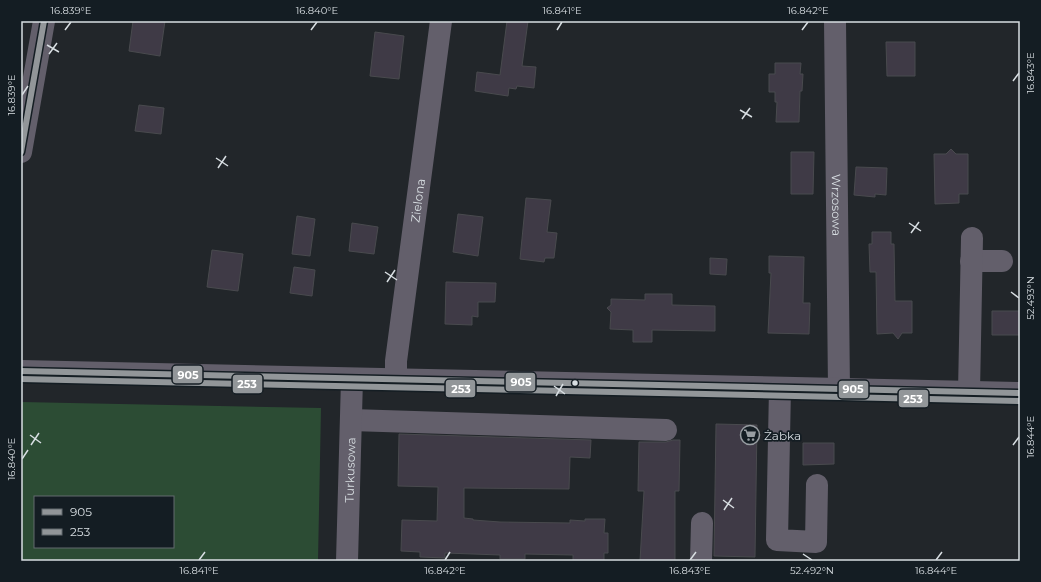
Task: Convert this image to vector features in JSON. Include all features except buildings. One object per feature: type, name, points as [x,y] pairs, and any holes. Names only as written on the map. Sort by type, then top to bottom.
[{"type":"street","points":[[21,152],[44,21]]},
{"type":"street","name":"Zielona","points":[[396,379],[396,361],[441,21]]},
{"type":"street","name":"Wrzosowa","points":[[835,21],[839,389]]},
{"type":"street","points":[[969,392],[972,238]]},
{"type":"street","points":[[971,261],[1002,261]]},
{"type":"street","points":[[21,371],[1020,393]]},
{"type":"street","name":"Turkusowa","points":[[347,561],[352,379]]},
{"type":"street","points":[[780,388],[777,540],[816,542],[817,485]]},
{"type":"street","points":[[351,420],[666,430]]},
{"type":"street","points":[[701,561],[702,523]]},
{"type":"green space","points":[[21,402],[321,408],[318,561],[21,561]]},
{"type":"transit line","name":"905","points":[[21,152],[44,21]]},
{"type":"transit line","name":"905","points":[[21,371],[1020,393]]},
{"type":"transit line","name":"253","points":[[21,379],[1020,401]]},
{"type":"place","name":"Żabka","points":[[750,435]]}]
